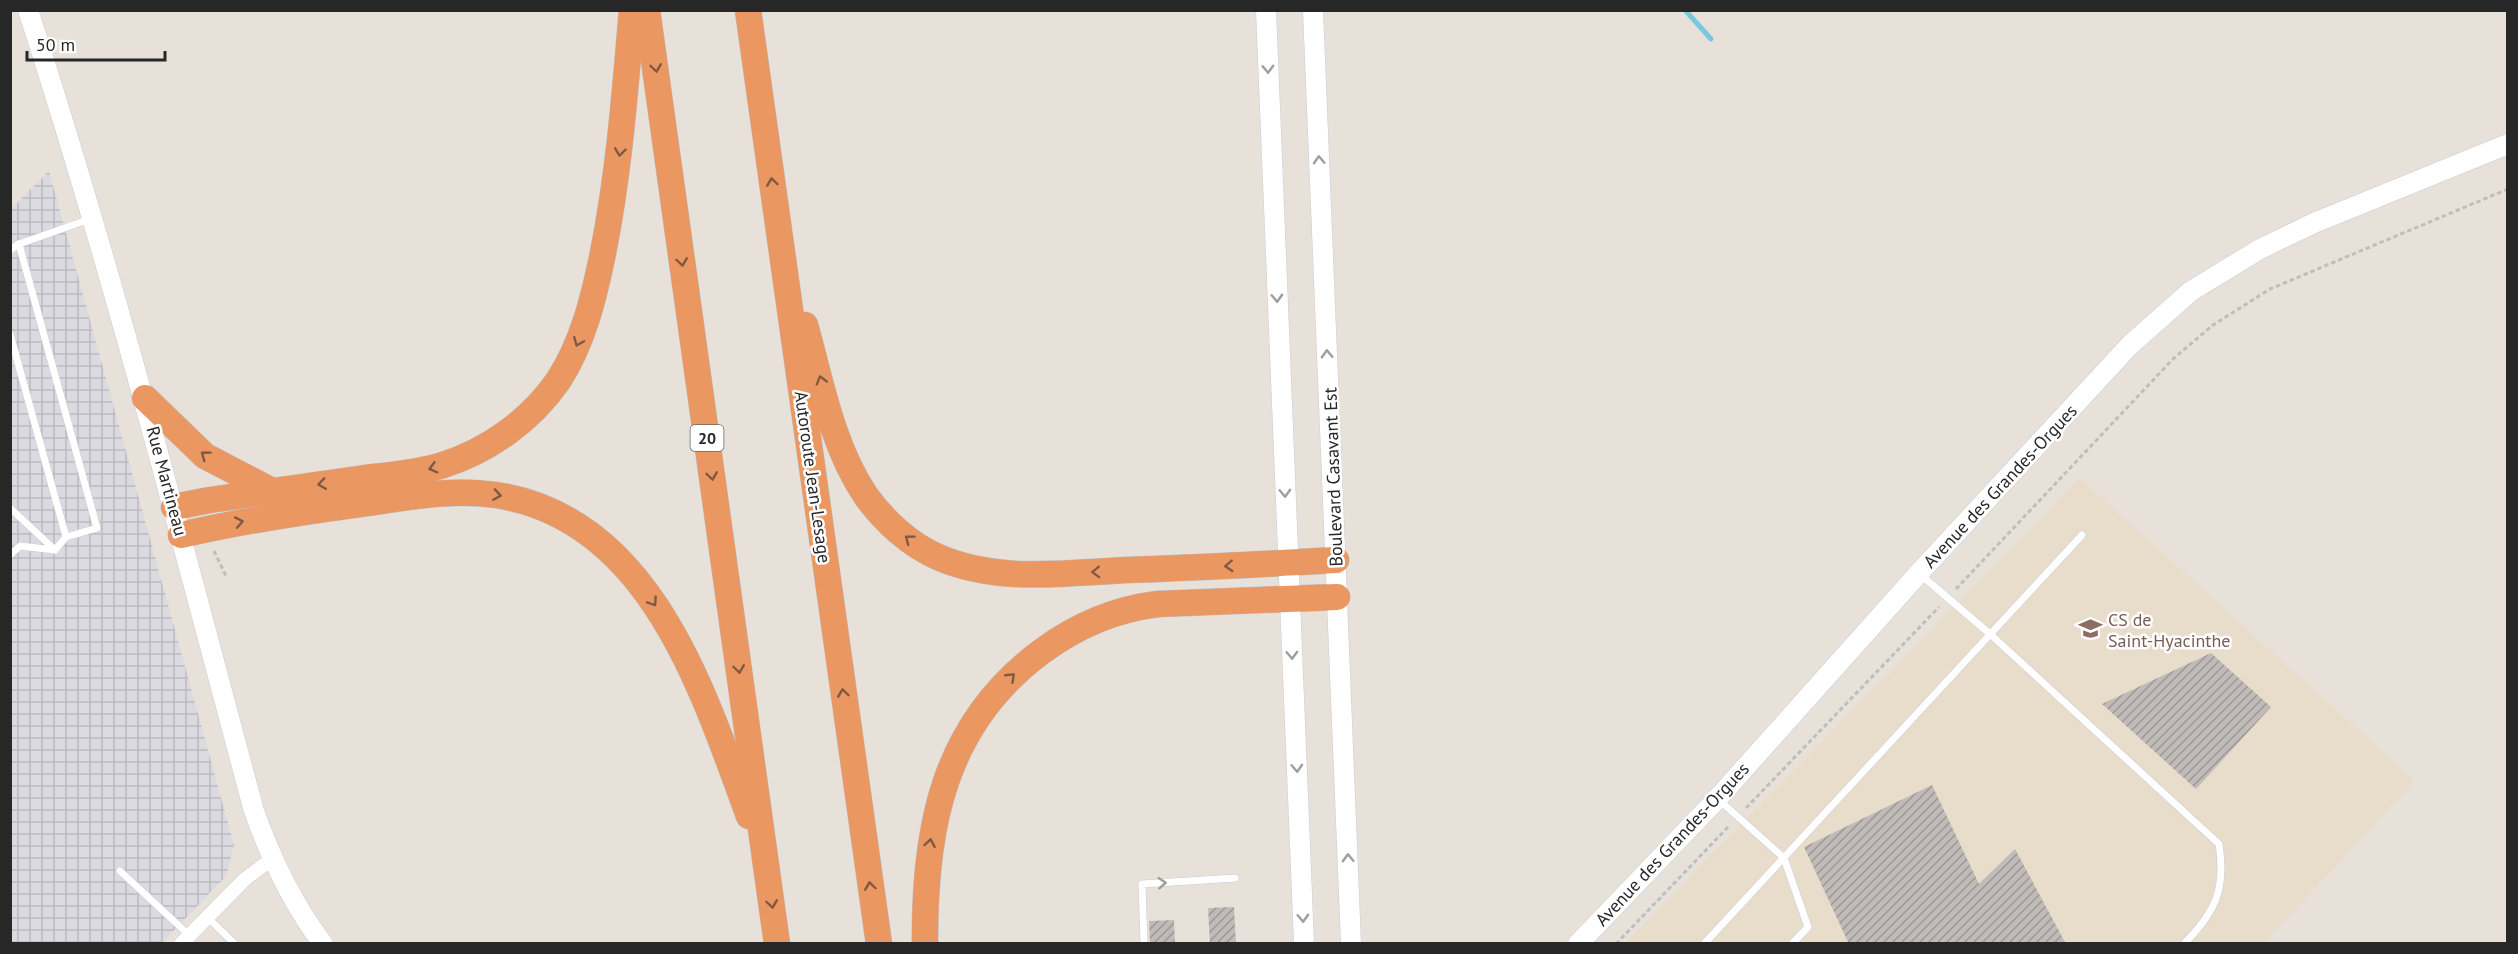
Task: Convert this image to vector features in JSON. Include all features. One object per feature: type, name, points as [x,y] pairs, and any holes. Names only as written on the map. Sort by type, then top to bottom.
[{"type":"highway","points":[[174,507],[272,491],[410,473],[452,462],[487,446],[529,414],[550,392],[574,352],[596,285],[620,152],[632,10]]},
{"type":"highway","name":"20","points":[[647,10],[777,944]]},
{"type":"highway","name":"Autoroute Jean-Lesage","points":[[748,10],[879,944]]},
{"type":"highway","points":[[780,240],[837,436],[849,465],[878,511],[905,537],[922,548],[938,557],[973,568],[1020,573],[1336,560]]},
{"type":"highway","points":[[145,398],[205,456],[272,491]]},
{"type":"highway","points":[[182,535],[300,512],[456,492],[496,495],[521,500],[546,509],[582,528],[605,545],[634,577],[676,640],[711,713],[766,864]]},
{"type":"highway","points":[[925,944],[928,855],[946,777],[962,741],[974,722],[1013,675],[1066,635],[1096,620],[1132,608],[1158,604],[1338,597]]},
{"type":"street","name":"Rue Martineau","points":[[28,10],[93,218],[145,398],[254,811],[272,859],[302,913],[323,944]]},
{"type":"street","points":[[1266,10],[1304,944]]},
{"type":"street","name":"Boulevard Casavant Est","points":[[1312,10],[1351,944]]},
{"type":"street","name":"Avenue des Grandes-Orgues","points":[[1578,944],[1717,799],[1919,573],[2130,345],[2191,291],[2260,249],[2314,223],[2508,144]]},
{"type":"street","points":[[185,939],[244,879],[272,859]]},
{"type":"lane","points":[[10,249],[93,218]]},
{"type":"lane","points":[[19,244],[97,528],[66,537],[56,550]]},
{"type":"lane","points":[[10,334],[66,537]]},
{"type":"lane","points":[[10,508],[56,550]]},
{"type":"lane","points":[[1704,944],[2082,535]]},
{"type":"lane","points":[[10,555],[20,546],[56,550]]},
{"type":"lane","points":[[1919,573],[1990,634],[2219,844],[2223,867],[2217,901],[2198,929],[2184,944]]},
{"type":"lane","points":[[1717,799],[1784,858],[1808,927],[1792,944]]},
{"type":"lane","points":[[120,871],[185,939]]},
{"type":"lane","points":[[1144,944],[1142,884],[1235,878]]},
{"type":"lane","points":[[207,917],[235,944]]},
{"type":"path","name":"Avenue des Grandes-Orgues","points":[[1616,944],[2173,359],[2213,325],[2270,289],[2508,189]]},
{"type":"shaded area","points":[[49,171],[234,845],[226,876],[162,943],[11,944],[11,209]]},
{"type":"shaded area","name":"CS de Saint-Hyacinthe","points":[[2080,478],[2415,781],[2264,943],[1624,944]]},
{"type":"building","points":[[2211,653],[2271,707],[2196,789],[2102,704]]},
{"type":"building","points":[[1932,785],[1979,884],[2015,849],[2066,944],[1849,944],[1804,847]]},
{"type":"building","points":[[1234,907],[1236,944],[1210,944],[1208,908]]},
{"type":"building","points":[[1174,920],[1175,944],[1150,944],[1149,921]]},
{"type":"waterway","points":[[1685,10],[1711,39]]},
{"type":"place","name":"CS de Saint-Hyacinthe","points":[[2090,629]]}]
